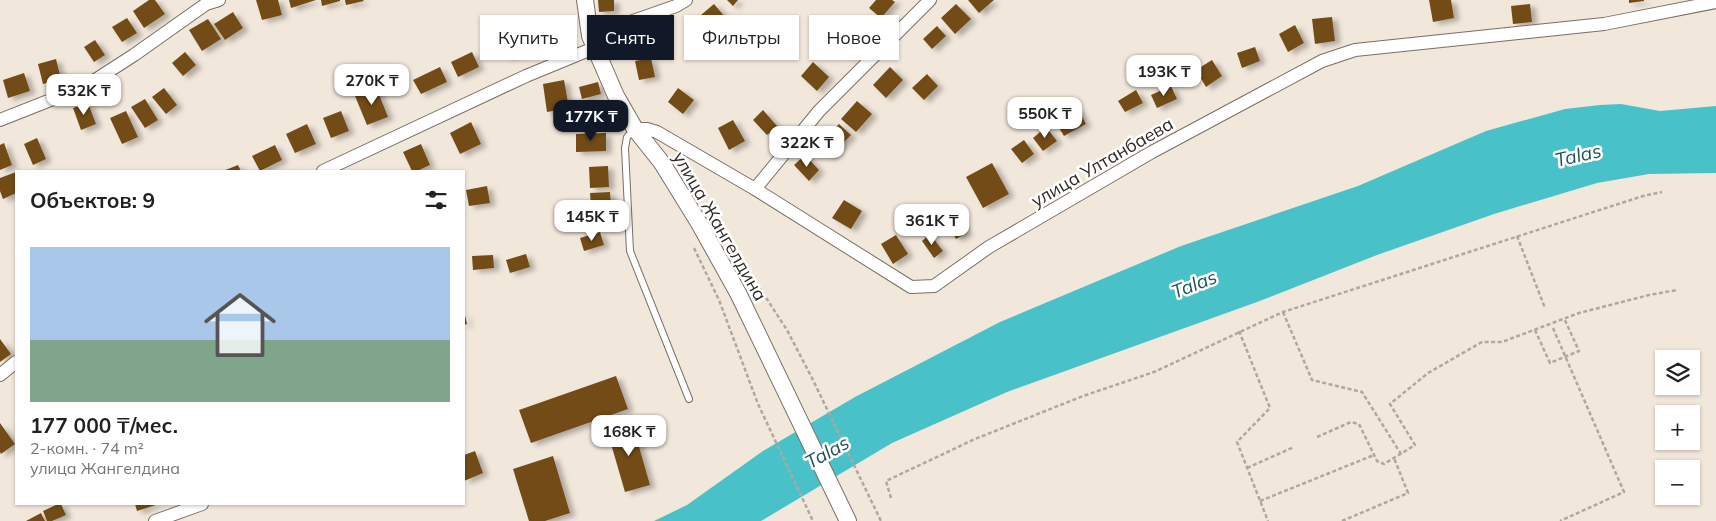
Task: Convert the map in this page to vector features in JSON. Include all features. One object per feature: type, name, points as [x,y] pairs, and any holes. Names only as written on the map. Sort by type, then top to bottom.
[{"type":"street","points":[[0,120],[86,86],[206,4],[219,0]]},
{"type":"street","name":"улица Жангелдина","points":[[585,0],[588,15]]},
{"type":"street","points":[[655,15],[686,0]]},
{"type":"street","points":[[756,189],[819,111],[930,0]]},
{"type":"street","name":"улица Ултанбаева","points":[[635,129],[647,129],[657,132],[756,189],[910,287],[934,286],[989,247],[1152,152],[1322,61],[1355,50],[1604,24],[1716,2]]},
{"type":"street","points":[[325,170],[526,76],[587,45]]},
{"type":"street","name":"улица Жангелдина","points":[[600,60],[616,96],[635,129],[662,164],[699,223],[738,293],[848,521]]},
{"type":"street","points":[[0,375],[15,363]]},
{"type":"street","points":[[155,521],[199,505]]},
{"type":"lane","points":[[635,129],[627,137],[625,148],[630,251],[689,399]]},
{"type":"path","points":[[890,498],[886,480],[975,438],[1083,396],[1154,372],[1283,312],[1643,196],[1662,192]]},
{"type":"path","points":[[716,221],[787,330],[880,521]]},
{"type":"path","points":[[1517,236],[1545,308]]},
{"type":"path","points":[[694,247],[719,300],[758,404],[813,521]]},
{"type":"path","points":[[1317,437],[1351,422],[1359,424],[1377,461],[1384,464],[1415,445],[1390,404],[1428,373],[1482,342],[1502,342],[1564,318],[1649,295],[1678,290]]},
{"type":"path","points":[[1283,312],[1312,380],[1362,392],[1401,454]]},
{"type":"path","points":[[1535,330],[1550,363],[1565,357],[1579,350],[1564,318]]},
{"type":"path","points":[[1553,328],[1624,492],[1560,521]]},
{"type":"path","points":[[1239,331],[1270,408],[1237,442],[1268,521]]},
{"type":"path","points":[[1247,468],[1294,447]]},
{"type":"path","points":[[1260,501],[1374,456]]},
{"type":"path","points":[[1342,521],[1408,493],[1394,458]]},
{"type":"water","name":"Talas","points":[[1621,104],[1660,111],[1716,106],[1716,173],[1649,174],[1597,183],[1494,214],[1377,255],[1257,302],[1007,392],[892,443],[761,521],[654,521],[687,505],[763,451],[855,397],[1000,322],[1181,246],[1358,186],[1486,131],[1565,109]]},
{"type":"building","points":[[149,0],[155,0],[165,14],[144,28],[133,11]]},
{"type":"building","points":[[256,0],[278,0],[282,15],[262,20]]},
{"type":"building","points":[[289,0],[316,0],[291,8]]},
{"type":"building","points":[[321,0],[340,0],[340,1],[322,6]]},
{"type":"building","points":[[345,0],[363,0],[364,1],[346,5]]},
{"type":"building","points":[[598,0],[614,0],[614,11],[599,12]]},
{"type":"building","points":[[727,0],[738,0],[733,6]]},
{"type":"building","points":[[876,0],[892,0],[895,2],[884,15],[877,15],[869,8]]},
{"type":"building","points":[[968,0],[994,0],[979,13]]},
{"type":"building","points":[[1429,0],[1451,0],[1454,18],[1433,22]]},
{"type":"building","points":[[1629,0],[1644,0],[1644,1],[1629,3]]},
{"type":"building","points":[[714,4],[723,15],[701,15]]},
{"type":"building","points":[[956,4],[971,19],[955,34],[941,18]]},
{"type":"building","points":[[1530,4],[1532,22],[1513,24],[1511,6]]},
{"type":"building","points":[[233,12],[243,28],[225,40],[214,24]]},
{"type":"building","points":[[1332,17],[1335,41],[1315,44],[1312,19]]},
{"type":"building","points":[[127,18],[137,33],[122,42],[112,27]]},
{"type":"building","points":[[208,19],[221,39],[202,51],[189,30]]},
{"type":"building","points":[[1295,25],[1304,43],[1288,52],[1279,34]]},
{"type":"building","points":[[937,26],[946,36],[932,49],[923,39]]},
{"type":"building","points":[[95,40],[105,55],[94,62],[84,47]]},
{"type":"building","points":[[1255,47],[1260,61],[1242,68],[1237,53]]},
{"type":"building","points":[[185,52],[196,65],[183,76],[172,63]]},
{"type":"building","points":[[472,52],[479,67],[458,77],[451,62]]},
{"type":"building","points":[[56,59],[61,79],[43,84],[38,64]]},
{"type":"building","points":[[651,60],[655,77],[639,80],[635,61]]},
{"type":"building","points":[[1212,60],[1222,76],[1206,87],[1196,70]]},
{"type":"building","points":[[813,62],[829,77],[817,91],[801,76]]},
{"type":"building","points":[[440,67],[447,82],[421,94],[413,80]]},
{"type":"building","points":[[890,67],[903,80],[886,98],[873,85]]},
{"type":"building","points":[[24,73],[30,91],[8,98],[3,80]]},
{"type":"building","points":[[927,74],[938,86],[924,100],[912,88]]},
{"type":"building","points":[[564,80],[569,108],[547,112],[543,84]]},
{"type":"building","points":[[598,82],[601,94],[582,99],[579,87]]},
{"type":"building","points":[[1171,86],[1177,99],[1157,108],[1151,95]]},
{"type":"building","points":[[376,87],[388,117],[367,125],[355,96]]},
{"type":"building","points":[[164,88],[177,105],[166,114],[152,97]]},
{"type":"building","points":[[678,88],[694,100],[683,114],[668,102]]},
{"type":"building","points":[[1136,90],[1143,103],[1125,112],[1118,101]]},
{"type":"building","points":[[145,99],[158,120],[145,128],[131,107]]},
{"type":"building","points":[[857,101],[872,114],[856,132],[841,119]]},
{"type":"building","points":[[88,103],[96,124],[81,130],[73,108]]},
{"type":"building","points":[[1078,108],[1086,124],[1064,136],[1055,121]]},
{"type":"building","points":[[763,110],[777,126],[767,135],[753,120]]},
{"type":"building","points":[[126,111],[138,137],[122,144],[110,118]]},
{"type":"building","points":[[341,111],[349,131],[331,138],[323,118]]},
{"type":"building","points":[[733,120],[745,141],[729,150],[718,128]]},
{"type":"building","points":[[471,122],[481,144],[460,154],[450,133]]},
{"type":"building","points":[[307,124],[316,144],[295,153],[286,134]]},
{"type":"building","points":[[839,124],[851,135],[830,157],[819,145]]},
{"type":"building","points":[[1046,127],[1057,141],[1043,151],[1033,138]]},
{"type":"building","points":[[606,133],[606,151],[576,152],[576,134]]},
{"type":"building","points":[[37,138],[46,159],[33,165],[24,144]]},
{"type":"building","points":[[1024,140],[1034,154],[1022,163],[1011,149]]},
{"type":"building","points":[[4,143],[12,165],[0,170],[0,145]]},
{"type":"building","points":[[421,144],[430,165],[419,170],[412,170],[403,152]]},
{"type":"building","points":[[275,145],[282,160],[259,170],[252,156]]},
{"type":"building","points":[[805,155],[819,170],[809,181],[794,165]]},
{"type":"building","points":[[992,163],[1009,194],[983,208],[966,177]]},
{"type":"building","points":[[238,165],[240,170],[226,170]]},
{"type":"building","points":[[608,166],[609,187],[590,188],[589,167]]},
{"type":"building","points":[[15,172],[15,193],[3,199],[0,191],[0,178]]},
{"type":"building","points":[[487,186],[490,203],[469,206],[466,190]]},
{"type":"building","points":[[610,192],[611,205],[591,206],[590,193]]},
{"type":"building","points":[[844,200],[862,211],[851,229],[832,218]]},
{"type":"building","points":[[960,218],[967,233],[956,239],[948,224]]},
{"type":"building","points":[[600,232],[604,245],[584,251],[580,238]]},
{"type":"building","points":[[930,234],[943,251],[934,258],[922,241]]},
{"type":"building","points":[[896,235],[908,254],[893,264],[881,244]]},
{"type":"building","points":[[526,254],[530,267],[510,273],[506,260]]},
{"type":"building","points":[[493,255],[494,268],[473,270],[472,256]]},
{"type":"building","points":[[0,339],[11,354],[0,362]]},
{"type":"building","points":[[616,376],[628,409],[531,443],[519,410]]},
{"type":"building","points":[[632,422],[650,485],[625,492],[607,430]]},
{"type":"building","points":[[0,423],[15,444],[1,454],[0,452]]},
{"type":"building","points":[[475,451],[483,473],[465,481],[465,455]]},
{"type":"building","points":[[553,456],[570,513],[545,521],[529,521],[513,469]]},
{"type":"building","points":[[56,505],[61,505],[66,515],[52,521],[47,521],[43,511]]},
{"type":"building","points":[[135,505],[156,505],[137,511]]},
{"type":"building","points":[[41,513],[45,521],[26,521]]}]
